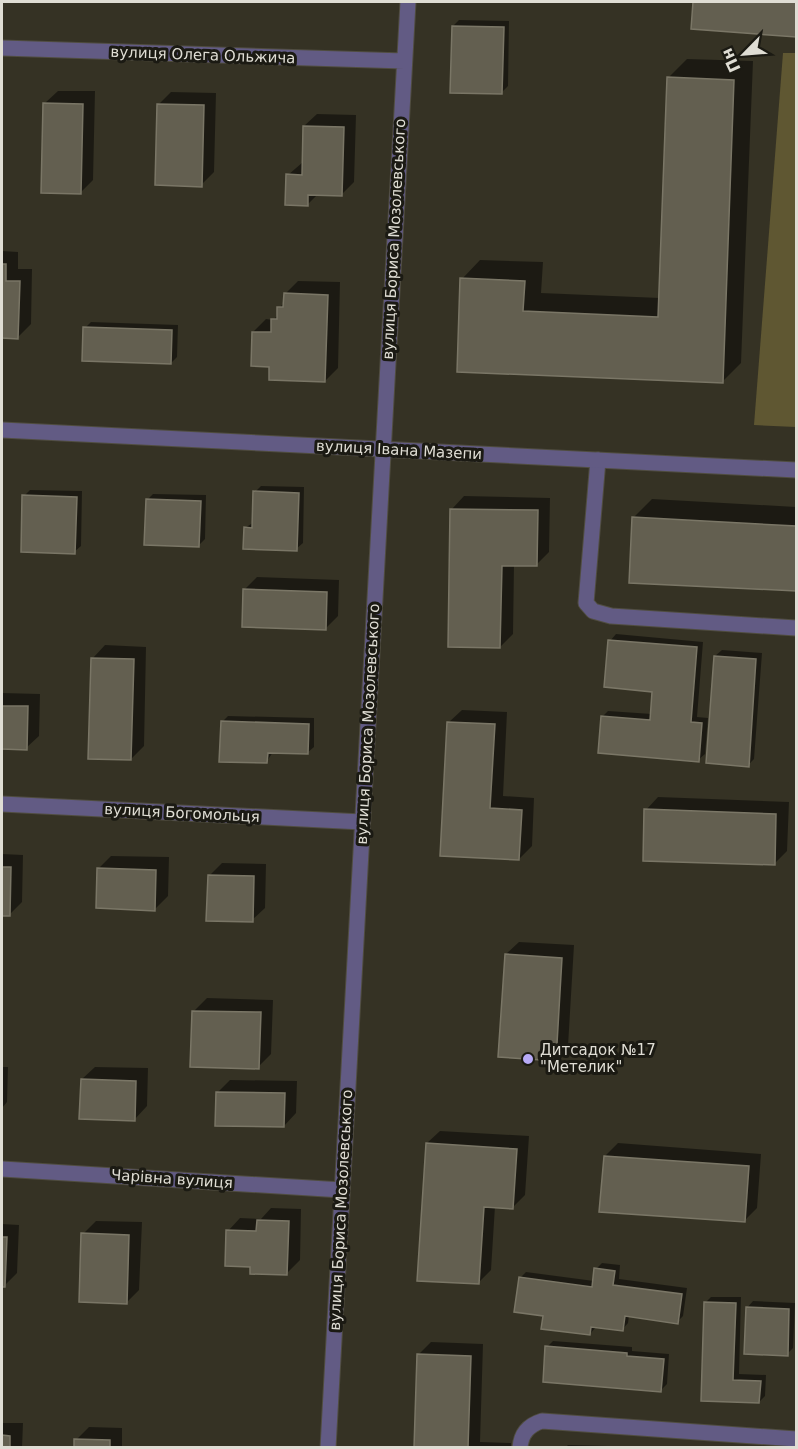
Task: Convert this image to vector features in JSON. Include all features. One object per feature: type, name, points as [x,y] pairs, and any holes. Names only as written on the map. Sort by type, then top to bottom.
[{"type":"street","name":"вулиця Бориса Мозолевського","points":[[328,1448],[408,2]]},
{"type":"street","name":"вулиця Олега Ольжича","points":[[2,48],[404,61]]},
{"type":"street","name":"вулиця Івана Мазепи","points":[[2,430],[796,470]]},
{"type":"street","points":[[598,460],[586,603],[593,611],[611,616],[796,628]]},
{"type":"street","name":"вулиця Богомольця","points":[[2,804],[362,822]]},
{"type":"street","name":"Чарівна вулиця","points":[[2,1169],[342,1190]]},
{"type":"street","points":[[520,1448],[520,1438],[531,1425],[542,1421],[796,1439]]},
{"type":"shaded area","points":[[783,53],[796,53],[796,427],[754,425]]},
{"type":"building","points":[[693,2],[796,2],[796,37],[691,29]]},
{"type":"building","points":[[452,26],[504,27],[502,94],[450,93]]},
{"type":"building","points":[[667,77],[734,80],[723,383],[457,372],[460,278],[525,281],[523,311],[658,317]]},
{"type":"building","points":[[43,103],[83,104],[81,194],[41,193]]},
{"type":"building","points":[[157,104],[204,105],[202,187],[155,185]]},
{"type":"building","points":[[303,126],[344,127],[342,196],[308,195],[308,206],[285,205],[286,174],[302,175]]},
{"type":"building","points":[[2,264],[6,264],[6,281],[20,281],[18,339],[2,338]]},
{"type":"building","points":[[284,293],[328,295],[325,382],[269,380],[269,367],[251,366],[252,332],[271,332],[271,319],[277,319],[277,307],[283,307]]},
{"type":"building","points":[[83,327],[172,330],[171,364],[82,361]]},
{"type":"building","points":[[253,491],[299,493],[297,551],[243,549],[244,527],[252,528]]},
{"type":"building","points":[[22,495],[77,497],[75,554],[21,552]]},
{"type":"building","points":[[146,499],[201,501],[199,547],[144,545]]},
{"type":"building","points":[[450,509],[538,510],[537,566],[502,566],[500,648],[448,647]]},
{"type":"building","points":[[632,517],[796,526],[796,591],[629,583]]},
{"type":"building","points":[[243,589],[327,592],[326,630],[242,627]]},
{"type":"building","points":[[608,640],[697,647],[691,722],[702,723],[699,762],[598,753],[601,716],[650,720],[652,692],[604,687]]},
{"type":"building","points":[[714,656],[756,659],[749,767],[706,763]]},
{"type":"building","points":[[91,658],[134,659],[131,760],[88,759]]},
{"type":"building","points":[[2,706],[28,706],[27,750],[2,749]]},
{"type":"building","points":[[221,721],[309,724],[308,754],[268,753],[267,763],[219,762]]},
{"type":"building","points":[[447,722],[495,724],[490,808],[522,810],[519,860],[440,856]]},
{"type":"building","points":[[644,809],[776,814],[775,865],[643,861]]},
{"type":"building","points":[[2,867],[11,867],[10,916],[2,916]]},
{"type":"building","points":[[97,868],[156,870],[155,911],[96,908]]},
{"type":"building","points":[[208,875],[254,876],[253,922],[206,921]]},
{"type":"building","points":[[505,954],[562,958],[556,1061],[498,1057]]},
{"type":"building","points":[[192,1011],[261,1012],[259,1069],[190,1067]]},
{"type":"building","points":[[81,1079],[136,1081],[135,1121],[79,1119]]},
{"type":"building","points":[[216,1092],[285,1093],[284,1127],[215,1126]]},
{"type":"building","points":[[426,1143],[517,1149],[513,1209],[484,1207],[479,1284],[417,1281]]},
{"type":"building","points":[[604,1156],[749,1166],[745,1222],[599,1212]]},
{"type":"building","points":[[257,1220],[289,1221],[287,1275],[250,1274],[250,1267],[225,1266],[226,1230],[256,1231]]},
{"type":"building","points":[[81,1233],[129,1235],[127,1304],[79,1302]]},
{"type":"building","points":[[2,1237],[7,1237],[5,1287],[2,1287]]},
{"type":"building","points":[[594,1268],[615,1271],[613,1285],[682,1294],[678,1324],[625,1316],[623,1331],[591,1327],[590,1335],[541,1329],[543,1316],[514,1312],[519,1277],[592,1287]]},
{"type":"building","points":[[704,1302],[736,1303],[733,1380],[761,1381],[759,1403],[701,1401]]},
{"type":"building","points":[[746,1307],[789,1309],[788,1356],[744,1354]]},
{"type":"building","points":[[545,1346],[627,1353],[627,1356],[664,1359],[661,1392],[543,1382]]},
{"type":"building","points":[[417,1354],[471,1356],[468,1448],[414,1448]]},
{"type":"building","points":[[2,1435],[10,1436],[10,1448],[2,1448]]},
{"type":"building","points":[[74,1439],[110,1440],[110,1448],[74,1448]]},
{"type":"place","name":"Дитсадок №17 \"Метелик\"","points":[[528,1059]]}]
